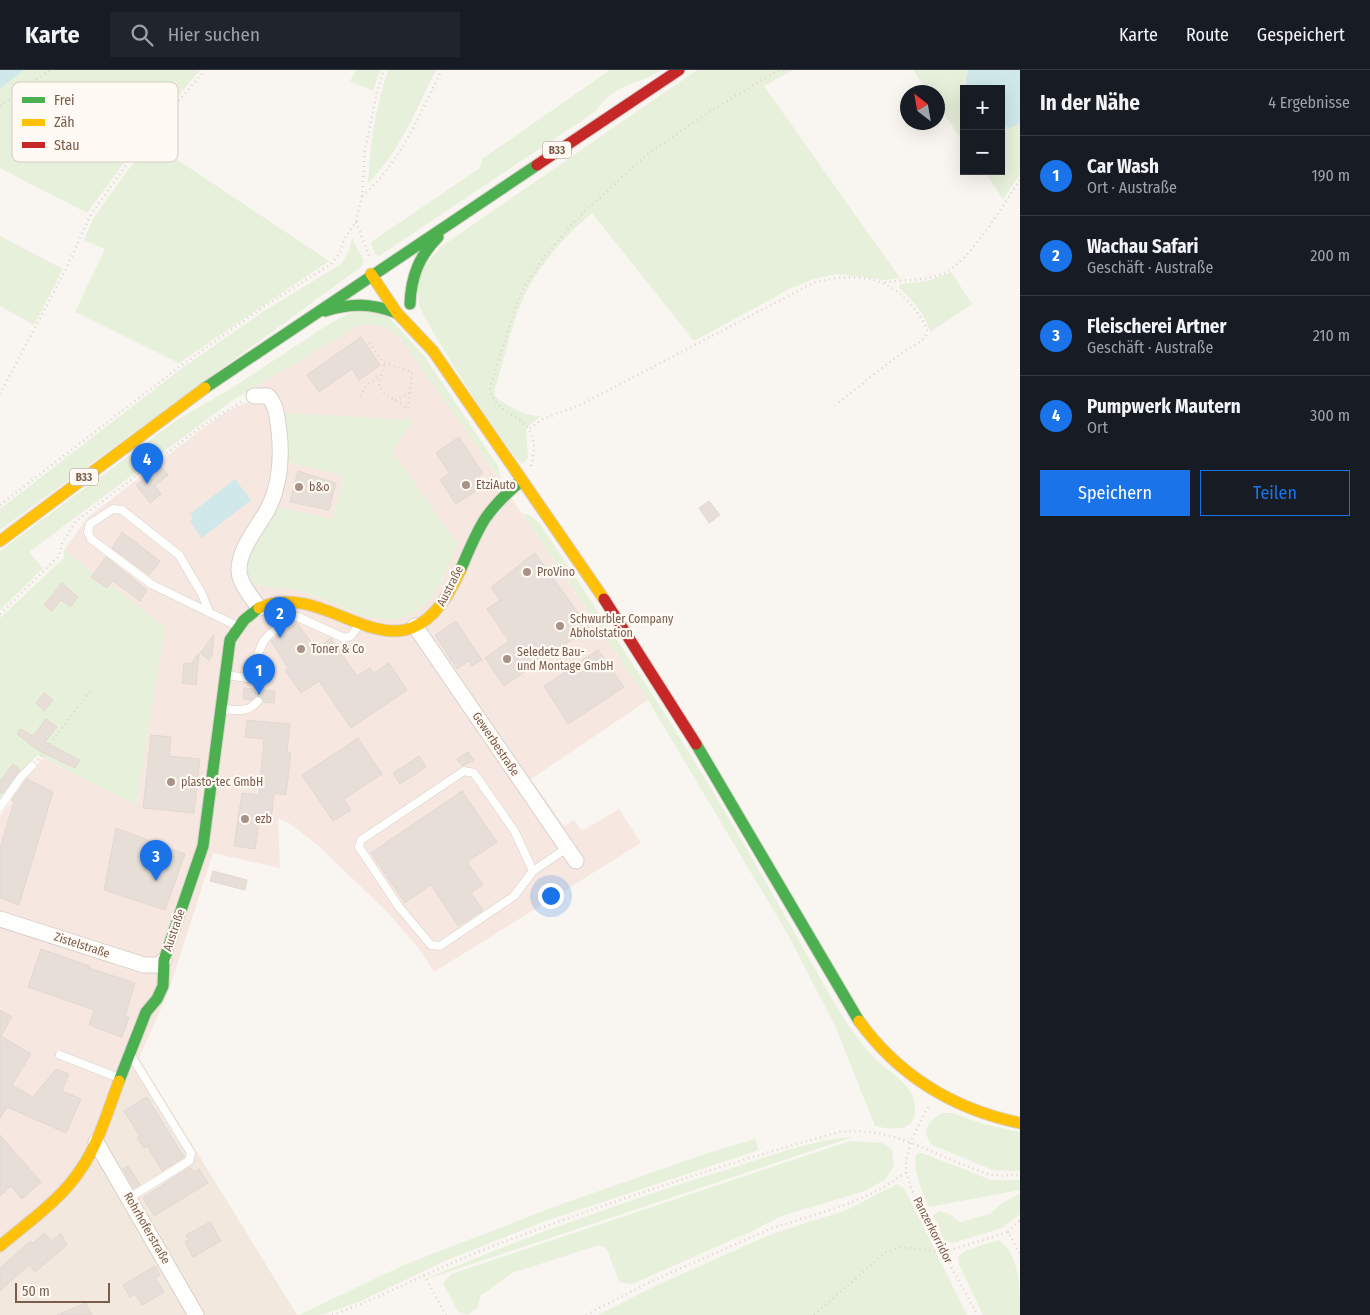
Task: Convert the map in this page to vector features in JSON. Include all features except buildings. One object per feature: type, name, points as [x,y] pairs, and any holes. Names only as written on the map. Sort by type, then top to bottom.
[{"type":"main road","name":"B33","points":[[0,540],[169,413],[309,316],[679,70]]},
{"type":"main road","name":"B33","points":[[414,312],[410,285],[415,267],[431,244],[458,216]]},
{"type":"main road","points":[[385,265],[392,277]]},
{"type":"main road","points":[[371,274],[397,313],[432,351],[684,723],[748,829],[852,1012],[879,1047],[906,1073],[936,1093],[985,1114],[1020,1122]]},
{"type":"main road","points":[[401,290],[414,312],[432,351]]},
{"type":"main road","name":"B33","points":[[309,316],[361,303],[378,305],[397,313]]},
{"type":"main road","name":"Austraße","points":[[0,1246],[60,1194],[81,1170],[96,1142],[146,1012],[157,999],[163,986],[164,960],[203,846],[213,782],[230,640],[237,626],[259,608],[277,601],[317,606],[381,631],[393,631],[415,626],[438,610],[456,580],[484,518],[498,501],[521,481]]},
{"type":"street","points":[[254,396],[268,396],[276,404],[280,442],[280,467],[274,494],[242,555],[239,569],[240,578],[259,608]]},
{"type":"street","name":"Gewerbestraße","points":[[415,626],[576,861]]},
{"type":"street","name":"Zistelstraße","points":[[0,919],[144,965],[159,965],[164,960]]},
{"type":"street","name":"Rohrhoferstraße","points":[[96,1142],[196,1315]]},
{"type":"lane","points":[[209,612],[202,594],[179,555],[122,510],[113,508],[90,524],[88,532],[90,538],[151,584],[237,626]]},
{"type":"lane","points":[[254,679],[262,640],[269,633],[294,618],[298,617],[344,638],[352,636],[359,624]]},
{"type":"lane","points":[[226,675],[254,679],[259,683],[259,690]]},
{"type":"lane","points":[[221,709],[243,711],[253,708],[258,701]]},
{"type":"lane","points":[[0,807],[21,777],[32,766]]},
{"type":"lane","points":[[533,871],[515,832],[485,787],[474,773],[464,771],[361,840],[359,847],[399,907],[431,945],[440,946],[514,896],[533,871],[567,848]]},
{"type":"lane","points":[[129,1198],[190,1161],[191,1153],[130,1053]]},
{"type":"lane","points":[[60,1055],[120,1079]]},
{"type":"path","points":[[33,82],[50,70]]},
{"type":"path","points":[[178,101],[205,70]]},
{"type":"path","points":[[0,505],[179,367],[262,308],[331,264],[340,253],[344,239],[356,222],[362,196],[365,150],[376,92],[384,70]]},
{"type":"path","points":[[362,196],[386,173],[399,153],[442,70]]},
{"type":"path","points":[[521,481],[529,472],[532,462],[530,428],[497,404],[491,397],[490,388],[515,308],[526,284],[544,257],[575,221],[645,156],[712,110],[780,70]]},
{"type":"path","points":[[0,106],[12,97]]},
{"type":"path","points":[[0,394],[66,270],[90,216],[128,162]]},
{"type":"path","points":[[530,428],[543,419],[582,404],[815,282],[836,278],[884,282],[927,278],[946,272],[972,248],[1020,180]]},
{"type":"path","points":[[356,222],[365,250]]},
{"type":"path","points":[[835,405],[892,360],[925,338],[927,331],[925,324],[910,303],[896,289],[884,282]]},
{"type":"path","points":[[370,343],[384,364],[412,372],[408,409],[383,392],[379,387],[384,364]]},
{"type":"path","points":[[360,396],[367,384],[382,374]]},
{"type":"path","points":[[395,400],[410,394]]},
{"type":"path","points":[[0,614],[59,556],[67,533],[90,509],[132,480],[204,424],[254,396]]},
{"type":"path","points":[[32,766],[90,691]]},
{"type":"path","points":[[586,1315],[652,1281],[770,1229],[845,1205],[879,1190],[906,1173],[911,1141],[936,1093]]},
{"type":"path","points":[[332,1315],[360,1305],[424,1274],[546,1226],[674,1182],[830,1134],[860,1130],[911,1141],[944,1157],[992,1175],[1020,1175]]},
{"type":"path","name":"Panzerkorridor","points":[[906,1173],[922,1212],[977,1315]]},
{"type":"path","points":[[814,1315],[886,1252],[902,1247],[944,1252],[1008,1232],[1020,1220]]},
{"type":"path","points":[[1008,1232],[1020,1254]]},
{"type":"path","points":[[424,1274],[446,1315]]},
{"type":"shaded area","points":[[374,323],[388,328],[400,338],[419,361],[648,700],[531,779],[564,826],[574,820],[582,831],[619,809],[641,843],[434,972],[420,950],[390,915],[319,846],[289,823],[278,818],[280,868],[213,853],[168,993],[139,1058],[75,1165],[55,1188],[0,1236],[0,816],[16,796],[24,778],[43,758],[136,805],[165,627],[64,550],[87,518],[214,420],[236,407],[253,400],[254,388],[360,325]],"holes":[[[392,451],[457,544],[369,617],[302,591],[258,586],[333,519],[344,475],[287,462]]]},
{"type":"shaded area","points":[[139,1058],[297,1315],[0,1315],[0,1236]]},
{"type":"green space","points":[[24,70],[200,70],[178,96],[178,82],[12,82],[12,162],[124,162],[87,213],[0,168],[0,89]]},
{"type":"green space","points":[[356,70],[380,70],[373,91],[350,81]]},
{"type":"green space","points":[[388,70],[436,70],[398,144],[368,183],[374,126]]},
{"type":"green space","points":[[610,70],[661,70],[618,90],[603,102],[596,111],[379,256],[375,254],[371,242],[480,168],[482,159]]},
{"type":"green space","points":[[697,70],[793,70],[764,86],[900,278],[885,280],[836,274],[814,279],[791,288],[694,341],[592,213],[557,247],[529,286],[514,323],[495,389],[495,396],[510,407],[529,415],[541,416],[526,428],[528,458],[522,464],[514,456],[485,414],[449,359],[423,314],[418,293],[418,284],[422,271],[442,246]]},
{"type":"green space","points":[[913,70],[968,70],[964,85],[960,85],[960,137],[945,115],[945,85],[924,85]]},
{"type":"green space","points":[[1020,123],[1020,174],[1003,199],[987,175],[1005,175],[1005,127],[1010,128]]},
{"type":"green space","points":[[178,160],[329,261],[179,363],[75,312],[105,249],[84,240],[93,219],[134,162],[178,162]]},
{"type":"green space","points":[[0,236],[63,269],[34,325],[0,306]]},
{"type":"green space","points":[[352,238],[364,261],[361,267],[0,530],[0,509],[181,369],[264,311],[341,264],[349,251]]},
{"type":"green space","points":[[951,272],[972,304],[930,332],[926,320],[914,302],[899,287],[901,284],[928,281]]},
{"type":"green space","points":[[362,309],[388,316],[425,357],[498,466],[501,481],[400,338],[382,327],[360,325],[233,400],[29,552],[43,568],[0,610],[0,551],[177,420],[229,390],[329,324]]},
{"type":"green space","points":[[283,413],[414,420],[392,451],[457,544],[445,575],[437,589],[428,602],[417,611],[404,617],[388,620],[369,617],[301,591],[266,587],[253,583],[250,580],[248,564],[251,554],[275,507],[333,519],[344,476],[287,462]]},
{"type":"green space","points":[[522,513],[531,516],[540,524],[658,704],[735,829],[844,1019],[876,1059],[904,1083],[909,1090],[915,1106],[915,1115],[908,1125],[896,1129],[875,1126],[836,1028],[787,933],[648,700]]},
{"type":"green space","points":[[64,550],[165,627],[136,805],[38,755],[22,771],[0,803],[0,618],[64,558]]},
{"type":"green space","points":[[942,1113],[953,1113],[982,1124],[1020,1132],[1020,1171],[993,1170],[932,1145],[928,1140],[926,1131],[933,1119]]},
{"type":"green space","points":[[853,1137],[418,1282],[534,1236],[650,1194],[790,1149],[822,1141]]},
{"type":"green space","points":[[755,1139],[759,1150],[545,1221],[447,1260],[359,1302],[321,1315],[299,1315],[404,1265],[562,1204],[708,1153]]},
{"type":"green space","points":[[850,1141],[882,1143],[892,1149],[894,1166],[885,1180],[862,1192],[781,1216],[750,1232],[632,1284],[619,1282],[607,1249],[599,1245],[512,1273],[480,1296],[478,1307],[467,1315],[458,1311],[443,1284],[451,1274]]},
{"type":"green space","points":[[918,1153],[991,1180],[1020,1180],[1020,1190],[929,1207],[916,1171],[915,1164]]},
{"type":"green space","points":[[897,1184],[904,1188],[967,1315],[598,1315],[655,1286],[772,1234],[847,1210]]},
{"type":"green space","points":[[1020,1194],[1020,1214],[1002,1228],[952,1243],[944,1239],[933,1215],[940,1211],[951,1215],[960,1222],[990,1214],[1002,1203]]},
{"type":"green space","points":[[998,1240],[1011,1254],[1015,1263],[1019,1283],[1020,1315],[983,1315],[959,1264],[958,1257],[965,1251]]},
{"type":"water","points":[[0,70],[24,70],[0,89]]},
{"type":"water","points":[[968,70],[1020,70],[1020,123],[1010,128],[1005,127],[1005,85],[965,85]]},
{"type":"water","points":[[235,479],[251,500],[202,538],[190,522],[193,519],[190,514]]},
{"type":"traffic: fast","points":[[205,388],[537,165]]},
{"type":"traffic: fast","points":[[410,304],[412,285],[417,268],[431,244],[438,237]]},
{"type":"traffic: fast","points":[[325,311],[361,305],[378,307],[397,313]]},
{"type":"traffic: fast","points":[[460,571],[483,522],[498,502],[521,481]]},
{"type":"traffic: fast","points":[[119,1081],[146,1012],[157,999],[163,986],[164,960],[203,846],[230,640],[244,620],[259,608]]},
{"type":"traffic: fast","points":[[696,744],[859,1021]]},
{"type":"traffic: slow","points":[[371,274],[397,313],[433,351],[604,599]]},
{"type":"traffic: slow","points":[[0,541],[205,388]]},
{"type":"traffic: slow","points":[[259,608],[287,602],[313,606],[366,626],[390,631],[415,627],[438,609],[460,571]]},
{"type":"traffic: slow","points":[[859,1021],[892,1058],[929,1087],[972,1109],[1020,1123]]},
{"type":"traffic: slow","points":[[0,1246],[64,1191],[81,1169],[103,1126],[119,1081]]},
{"type":"traffic: jam","points":[[537,165],[679,70]]},
{"type":"traffic: jam","points":[[604,599],[696,744]]},
{"type":"place","name":"Pumpwerk Mautern","points":[[147,484]]},
{"type":"place","name":"EtziAuto","points":[[466,485]]},
{"type":"place","name":"b&o","points":[[299,487]]},
{"type":"place","name":"ProVino","points":[[527,572]]},
{"type":"place","name":"Schwurbler Company Abholstation","points":[[560,626]]},
{"type":"place","name":"Wachau Safari","points":[[280,638]]},
{"type":"place","name":"Toner & Co","points":[[301,649]]},
{"type":"place","name":"Seledetz Bau- und Montage GmbH","points":[[507,659]]},
{"type":"place","name":"Car Wash","points":[[259,695]]},
{"type":"place","name":"plasto-tec GmbH","points":[[171,782]]},
{"type":"place","name":"ezb","points":[[245,819]]},
{"type":"place","name":"Fleischerei Artner","points":[[156,881]]}]
